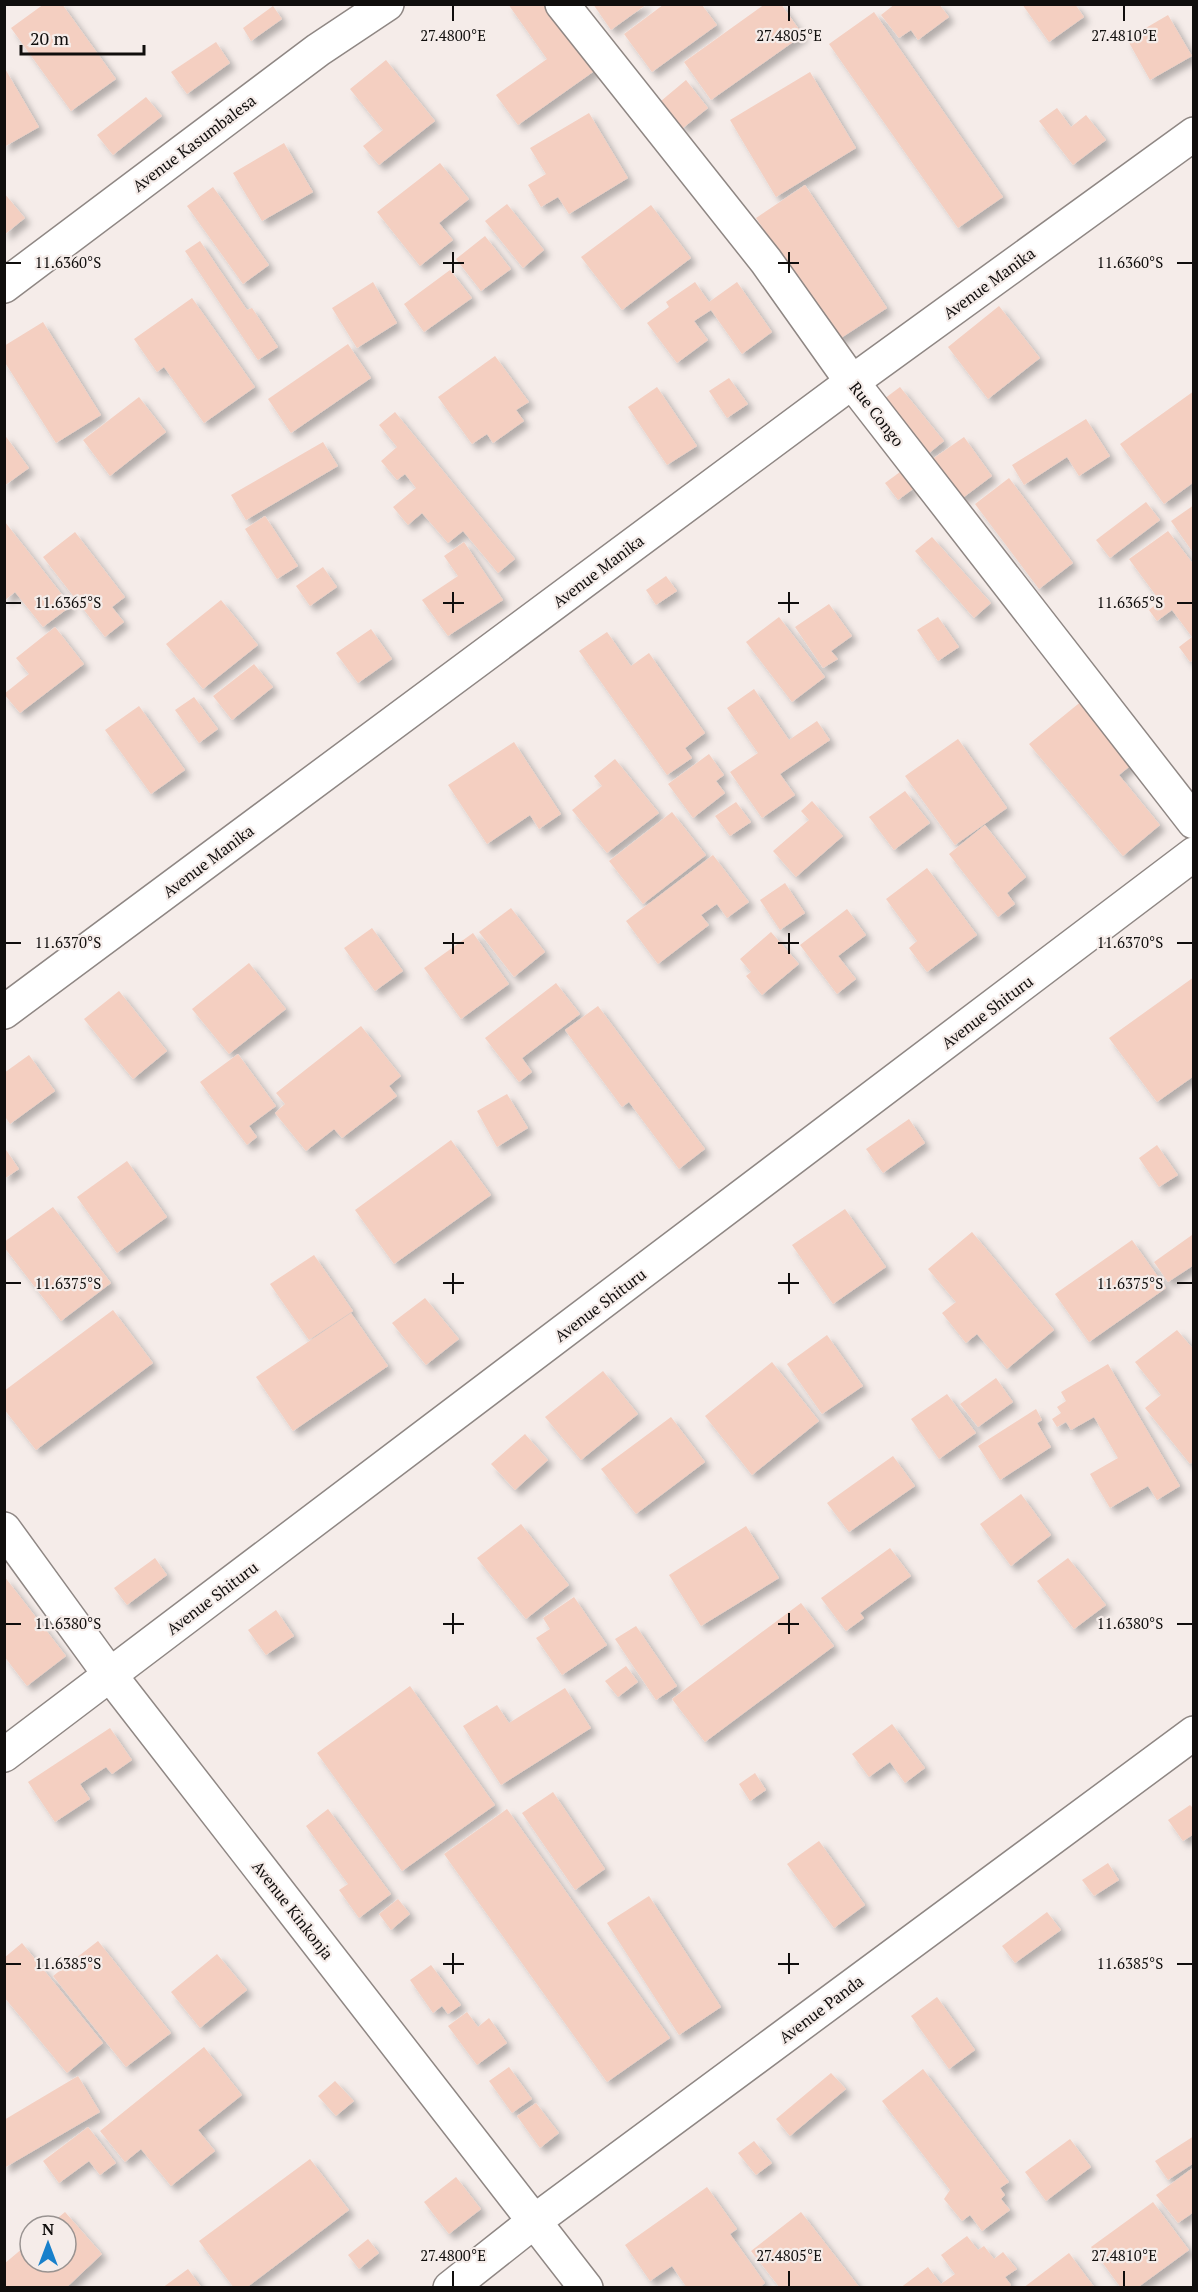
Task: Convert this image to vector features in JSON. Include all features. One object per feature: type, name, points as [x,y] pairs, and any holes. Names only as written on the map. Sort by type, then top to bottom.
[{"type":"street","name":"Avenue Kasumbalesa","points":[[4,286],[318,50],[387,4]]},
{"type":"street","name":"Rue Congo","points":[[562,4],[766,261],[852,382],[1194,822]]},
{"type":"street","name":"Avenue Manika","points":[[4,1012],[852,382],[1194,134]]},
{"type":"street","name":"Avenue Shituru","points":[[4,1755],[1194,854]]},
{"type":"street","name":"Avenue Kinkonja","points":[[4,1529],[110,1675],[536,2220],[586,2288]]},
{"type":"street","name":"Avenue Panda","points":[[450,2288],[536,2220],[1194,1733]]},
{"type":"building","points":[[44,4],[62,4],[116,79],[71,111],[11,28]]},
{"type":"building","points":[[508,4],[555,4],[600,67],[518,125],[496,95],[547,59]]},
{"type":"building","points":[[593,4],[647,4],[611,30]]},
{"type":"building","points":[[765,4],[781,4],[803,35],[711,100],[684,62]]},
{"type":"building","points":[[895,4],[939,4],[949,17],[918,40],[911,30],[899,38],[881,15]]},
{"type":"building","points":[[1022,4],[1075,4],[1084,17],[1049,42]]},
{"type":"building","points":[[663,5],[702,5],[717,25],[652,72],[624,34]]},
{"type":"building","points":[[273,6],[282,19],[251,41],[243,28]]},
{"type":"building","points":[[874,12],[1003,197],[958,228],[829,44]]},
{"type":"building","points":[[1168,15],[1192,56],[1150,80],[1127,39]]},
{"type":"building","points":[[216,42],[230,63],[187,94],[171,72]]},
{"type":"building","points":[[386,60],[435,121],[379,165],[363,146],[383,130],[350,89]]},
{"type":"building","points":[[4,67],[39,127],[4,147]]},
{"type":"building","points":[[810,72],[856,148],[776,197],[730,120]]},
{"type":"building","points":[[686,80],[708,108],[683,128],[661,101]]},
{"type":"building","points":[[146,97],[162,116],[113,155],[97,135]]},
{"type":"building","points":[[1057,108],[1071,127],[1086,115],[1106,140],[1073,165],[1039,121]]},
{"type":"building","points":[[589,113],[628,178],[569,214],[558,197],[541,207],[528,185],[546,174],[530,148]]},
{"type":"building","points":[[284,143],[313,192],[262,221],[233,173]]},
{"type":"building","points":[[440,163],[469,199],[439,223],[453,240],[420,266],[377,212]]},
{"type":"building","points":[[805,185],[887,308],[838,340],[756,218]]},
{"type":"building","points":[[213,187],[269,265],[243,284],[187,206]]},
{"type":"building","points":[[4,193],[25,218],[4,235]]},
{"type":"building","points":[[507,204],[544,250],[523,268],[485,221]]},
{"type":"building","points":[[651,205],[691,258],[622,310],[581,257]]},
{"type":"building","points":[[485,236],[511,269],[481,291],[456,259]]},
{"type":"building","points":[[200,241],[247,310],[252,308],[278,347],[258,360],[185,251]]},
{"type":"building","points":[[450,270],[472,298],[424,332],[404,304]]},
{"type":"building","points":[[373,282],[397,323],[357,348],[332,308]]},
{"type":"building","points":[[695,282],[709,302],[737,282],[772,332],[742,354],[711,310],[694,321],[708,340],[677,363],[647,323],[669,307],[666,302]]},
{"type":"building","points":[[192,298],[255,387],[204,423],[164,367],[157,372],[134,339]]},
{"type":"building","points":[[999,306],[1040,358],[988,399],[948,347]]},
{"type":"building","points":[[43,322],[101,415],[56,443],[4,361],[4,346]]},
{"type":"building","points":[[348,344],[371,378],[291,433],[268,399]]},
{"type":"building","points":[[495,356],[529,402],[516,410],[524,421],[493,443],[487,434],[472,444],[438,397]]},
{"type":"building","points":[[729,378],[748,404],[727,418],[709,391]]},
{"type":"building","points":[[657,387],[697,446],[667,465],[628,407]]},
{"type":"building","points":[[900,387],[944,441],[928,454],[884,399]]},
{"type":"building","points":[[1194,391],[1194,482],[1164,504],[1120,444]]},
{"type":"building","points":[[139,397],[166,432],[110,476],[83,440]]},
{"type":"building","points":[[395,412],[515,559],[498,573],[463,531],[448,543],[422,513],[408,525],[393,507],[416,488],[405,474],[397,480],[381,461],[397,447],[379,425]]},
{"type":"building","points":[[1086,419],[1110,456],[1079,476],[1067,457],[1024,485],[1012,465]]},
{"type":"building","points":[[4,434],[29,468],[4,486]]},
{"type":"building","points":[[964,437],[992,476],[960,500],[931,460]]},
{"type":"building","points":[[323,442],[338,466],[246,520],[231,495]]},
{"type":"building","points":[[900,472],[913,489],[898,500],[885,483]]},
{"type":"building","points":[[1009,478],[1073,563],[1039,589],[975,504]]},
{"type":"building","points":[[1146,502],[1160,520],[1110,558],[1096,540]]},
{"type":"building","points":[[1194,505],[1194,554],[1171,521]]},
{"type":"building","points":[[265,516],[298,566],[277,579],[245,529]]},
{"type":"building","points":[[5,522],[71,606],[43,627],[15,592],[5,600]]},
{"type":"building","points":[[1168,531],[1194,565],[1194,660],[1190,662],[1179,647],[1192,637],[1172,610],[1157,621],[1149,610],[1160,601],[1129,559]]},
{"type":"building","points":[[75,532],[125,597],[112,607],[124,622],[105,637],[43,557]]},
{"type":"building","points":[[932,537],[991,603],[974,618],[915,551]]},
{"type":"building","points":[[464,542],[503,600],[448,636],[422,600],[458,576],[444,556]]},
{"type":"building","points":[[323,567],[337,587],[310,606],[296,586]]},
{"type":"building","points":[[666,576],[677,591],[656,605],[646,590]]},
{"type":"building","points":[[221,600],[258,645],[203,689],[166,644]]},
{"type":"building","points":[[829,604],[852,636],[831,651],[838,659],[823,668],[795,627]]},
{"type":"building","points":[[779,617],[825,677],[792,702],[746,642]]},
{"type":"building","points":[[938,617],[959,647],[938,661],[917,630]]},
{"type":"building","points":[[55,627],[84,664],[20,713],[4,694],[29,674],[16,658]]},
{"type":"building","points":[[371,629],[392,659],[358,683],[336,653]]},
{"type":"building","points":[[607,632],[631,666],[649,653],[705,733],[685,748],[692,758],[667,775],[579,651]]},
{"type":"building","points":[[254,664],[273,687],[232,720],[213,696]]},
{"type":"building","points":[[754,689],[789,740],[817,721],[830,740],[780,774],[795,795],[762,818],[730,772],[758,753],[727,708]]},
{"type":"building","points":[[194,697],[218,729],[199,743],[175,710]]},
{"type":"building","points":[[1083,700],[1135,762],[1119,775],[1160,825],[1123,856],[1029,744]]},
{"type":"building","points":[[139,706],[185,770],[151,794],[105,730]]},
{"type":"building","points":[[958,739],[1007,808],[955,845],[905,776]]},
{"type":"building","points":[[514,742],[561,814],[539,829],[530,815],[487,844],[448,785]]},
{"type":"building","points":[[709,754],[724,775],[716,781],[725,793],[693,818],[668,784]]},
{"type":"building","points":[[615,759],[659,813],[607,853],[572,810],[602,786],[594,776]]},
{"type":"building","points":[[905,791],[930,823],[894,850],[869,817]]},
{"type":"building","points":[[812,801],[843,836],[796,877],[773,851],[809,820],[801,811]]},
{"type":"building","points":[[736,802],[751,822],[730,836],[715,816]]},
{"type":"building","points":[[672,812],[706,855],[643,904],[609,861]]},
{"type":"building","points":[[985,825],[1026,877],[1007,893],[1015,904],[998,917],[949,854]]},
{"type":"building","points":[[713,855],[749,902],[727,918],[717,904],[701,915],[709,925],[658,964],[626,921]]},
{"type":"building","points":[[927,868],[977,935],[927,972],[909,948],[917,941],[886,899]]},
{"type":"building","points":[[785,883],[805,913],[780,930],[760,900]]},
{"type":"building","points":[[511,908],[545,952],[514,977],[479,932]]},
{"type":"building","points":[[847,909],[866,935],[838,956],[856,979],[837,994],[800,945]]},
{"type":"building","points":[[372,928],[403,971],[375,991],[344,948]]},
{"type":"building","points":[[771,932],[799,964],[762,995],[746,976],[751,972],[740,959]]},
{"type":"building","points":[[473,933],[509,984],[461,1019],[424,968]]},
{"type":"building","points":[[249,963],[286,1009],[229,1054],[192,1009]]},
{"type":"building","points":[[1194,977],[1194,1076],[1157,1102],[1109,1038]]},
{"type":"building","points":[[556,983],[580,1014],[522,1058],[532,1072],[519,1082],[485,1038]]},
{"type":"building","points":[[119,991],[167,1051],[133,1079],[84,1019]]},
{"type":"building","points":[[598,1006],[705,1149],[679,1169],[629,1102],[622,1107],[565,1030]]},
{"type":"building","points":[[361,1026],[401,1076],[389,1086],[397,1096],[342,1138],[334,1129],[306,1151],[275,1113],[285,1104],[276,1093]]},
{"type":"building","points":[[238,1054],[276,1106],[249,1126],[257,1137],[247,1145],[200,1082]]},
{"type":"building","points":[[29,1055],[55,1091],[10,1124],[4,1115],[4,1073]]},
{"type":"building","points":[[507,1094],[528,1128],[497,1147],[477,1111]]},
{"type":"building","points":[[909,1119],[925,1143],[883,1173],[866,1149]]},
{"type":"building","points":[[451,1140],[491,1195],[394,1264],[355,1210]]},
{"type":"building","points":[[1157,1145],[1178,1175],[1159,1187],[1139,1158]]},
{"type":"building","points":[[4,1147],[19,1169],[4,1179]]},
{"type":"building","points":[[127,1161],[167,1217],[117,1253],[77,1197]]},
{"type":"building","points":[[53,1207],[111,1283],[61,1321],[4,1247],[4,1242]]},
{"type":"building","points":[[845,1209],[886,1267],[833,1304],[792,1245]]},
{"type":"building","points":[[972,1232],[1054,1330],[1007,1369],[977,1334],[966,1343],[942,1313],[956,1302],[928,1269]]},
{"type":"building","points":[[1192,1235],[1194,1265],[1168,1282],[1154,1262]]},
{"type":"building","points":[[1132,1240],[1166,1288],[1089,1342],[1055,1294]]},
{"type":"building","points":[[314,1255],[353,1311],[309,1340],[270,1284]]},
{"type":"building","points":[[425,1298],[459,1339],[426,1365],[392,1323]]},
{"type":"building","points":[[113,1310],[153,1363],[36,1450],[4,1409],[4,1391]]},
{"type":"building","points":[[351,1313],[388,1366],[293,1431],[256,1377]]},
{"type":"building","points":[[1177,1330],[1194,1350],[1194,1461],[1190,1464],[1145,1408],[1161,1395],[1135,1362]]},
{"type":"building","points":[[827,1335],[863,1386],[822,1414],[787,1364]]},
{"type":"building","points":[[772,1362],[819,1421],[752,1475],[705,1416]]},
{"type":"building","points":[[1108,1364],[1180,1486],[1157,1500],[1148,1486],[1110,1508],[1090,1474],[1118,1458],[1094,1417],[1071,1430],[1066,1422],[1057,1427],[1052,1419],[1061,1413],[1057,1407],[1066,1401],[1061,1392]]},
{"type":"building","points":[[603,1371],[638,1414],[581,1460],[545,1417]]},
{"type":"building","points":[[996,1378],[1013,1402],[978,1427],[960,1404]]},
{"type":"building","points":[[947,1394],[976,1433],[939,1459],[911,1419]]},
{"type":"building","points":[[1036,1409],[1042,1420],[1037,1423],[1051,1447],[1000,1480],[978,1446]]},
{"type":"building","points":[[671,1417],[705,1462],[636,1514],[601,1469]]},
{"type":"building","points":[[525,1434],[548,1460],[515,1490],[491,1464]]},
{"type":"building","points":[[893,1456],[915,1486],[849,1532],[827,1503]]},
{"type":"building","points":[[1021,1494],[1051,1535],[1011,1566],[980,1524]]},
{"type":"building","points":[[521,1524],[569,1585],[526,1619],[477,1558]]},
{"type":"building","points":[[746,1526],[779,1578],[701,1626],[669,1575]]},
{"type":"building","points":[[890,1548],[911,1576],[860,1613],[864,1618],[846,1631],[821,1598]]},
{"type":"building","points":[[155,1558],[167,1575],[127,1605],[114,1588]]},
{"type":"building","points":[[1068,1558],[1106,1605],[1074,1629],[1037,1581]]},
{"type":"building","points":[[4,1576],[66,1656],[27,1686],[4,1656]]},
{"type":"building","points":[[574,1597],[607,1645],[562,1675],[536,1638],[550,1629],[543,1618]]},
{"type":"building","points":[[801,1603],[834,1646],[705,1742],[672,1699]]},
{"type":"building","points":[[276,1610],[294,1636],[266,1655],[248,1630]]},
{"type":"building","points":[[636,1626],[677,1686],[656,1700],[615,1639]]},
{"type":"building","points":[[626,1666],[638,1682],[618,1697],[605,1681]]},
{"type":"building","points":[[410,1686],[495,1805],[402,1871],[317,1753]]},
{"type":"building","points":[[565,1688],[591,1728],[501,1785],[463,1726],[497,1705],[509,1723]]},
{"type":"building","points":[[892,1724],[925,1768],[905,1783],[890,1762],[869,1777],[852,1754]]},
{"type":"building","points":[[110,1728],[132,1760],[112,1774],[106,1767],[80,1784],[90,1799],[55,1822],[28,1782]]},
{"type":"building","points":[[755,1773],[766,1790],[750,1801],[739,1784]]},
{"type":"building","points":[[553,1792],[605,1869],[575,1890],[522,1813]]},
{"type":"building","points":[[1190,1805],[1194,1809],[1194,1834],[1183,1841],[1168,1820]]},
{"type":"building","points":[[328,1809],[391,1894],[359,1918],[339,1890],[348,1884],[306,1826]]},
{"type":"building","points":[[507,1809],[670,2038],[607,2082],[444,1854]]},
{"type":"building","points":[[819,1841],[865,1905],[834,1928],[787,1864]]},
{"type":"building","points":[[1108,1863],[1119,1880],[1094,1896],[1082,1880]]},
{"type":"building","points":[[649,1896],[721,2007],[679,2035],[607,1923]]},
{"type":"building","points":[[398,1899],[410,1914],[391,1930],[379,1914]]},
{"type":"building","points":[[1047,1912],[1061,1930],[1015,1963],[1002,1946]]},
{"type":"building","points":[[98,1941],[171,2033],[126,2067],[53,1976]]},
{"type":"building","points":[[22,1943],[103,2043],[67,2073],[4,1997],[4,1958]]},
{"type":"building","points":[[217,1954],[247,1990],[200,2028],[171,1992]]},
{"type":"building","points":[[431,1965],[461,2005],[448,2014],[442,2006],[433,2013],[410,1980]]},
{"type":"building","points":[[937,1997],[975,2050],[949,2069],[911,2016]]},
{"type":"building","points":[[467,2012],[478,2027],[489,2018],[507,2043],[477,2065],[448,2026]]},
{"type":"building","points":[[204,2047],[242,2095],[198,2130],[215,2151],[171,2186],[141,2149],[125,2162],[100,2131]]},
{"type":"building","points":[[509,2067],[532,2099],[512,2113],[489,2081]]},
{"type":"building","points":[[923,2069],[1009,2182],[1000,2188],[1005,2195],[1001,2199],[1010,2210],[982,2231],[970,2215],[962,2221],[944,2199],[950,2190],[882,2101]]},
{"type":"building","points":[[831,2073],[846,2089],[790,2136],[776,2119]]},
{"type":"building","points":[[78,2076],[100,2112],[4,2168],[4,2120]]},
{"type":"building","points":[[335,2081],[354,2101],[336,2116],[318,2096]]},
{"type":"building","points":[[536,2103],[559,2133],[540,2148],[517,2116]]},
{"type":"building","points":[[88,2127],[116,2163],[100,2175],[89,2161],[59,2183],[43,2161]]},
{"type":"building","points":[[1194,2136],[1194,2163],[1168,2180],[1155,2161]]},
{"type":"building","points":[[1070,2139],[1091,2167],[1046,2201],[1025,2172]]},
{"type":"building","points":[[754,2141],[772,2163],[756,2175],[738,2153]]},
{"type":"building","points":[[310,2159],[349,2210],[246,2288],[234,2288],[199,2241]]},
{"type":"building","points":[[1194,2167],[1194,2212],[1178,2223],[1156,2195]]},
{"type":"building","points":[[456,2177],[481,2209],[449,2234],[424,2202]]},
{"type":"building","points":[[707,2187],[737,2229],[730,2234],[765,2283],[759,2288],[687,2288],[672,2266],[650,2281],[625,2245]]},
{"type":"building","points":[[1153,2202],[1189,2250],[1137,2288],[1121,2288],[1091,2247]]},
{"type":"building","points":[[801,2212],[860,2288],[780,2288],[751,2251]]},
{"type":"building","points":[[78,2227],[102,2254],[66,2288],[4,2288],[4,2264],[18,2252],[18,2274],[78,2274]]},
{"type":"building","points":[[967,2236],[978,2250],[984,2246],[994,2259],[1003,2252],[1017,2269],[1005,2277],[1011,2285],[1008,2288],[900,2288],[928,2267],[941,2284],[955,2274],[941,2255]]},
{"type":"building","points":[[368,2239],[379,2253],[359,2269],[348,2255]]},
{"type":"building","points":[[1069,2253],[1095,2288],[1023,2288]]},
{"type":"building","points":[[188,2269],[202,2288],[162,2288]]}]
